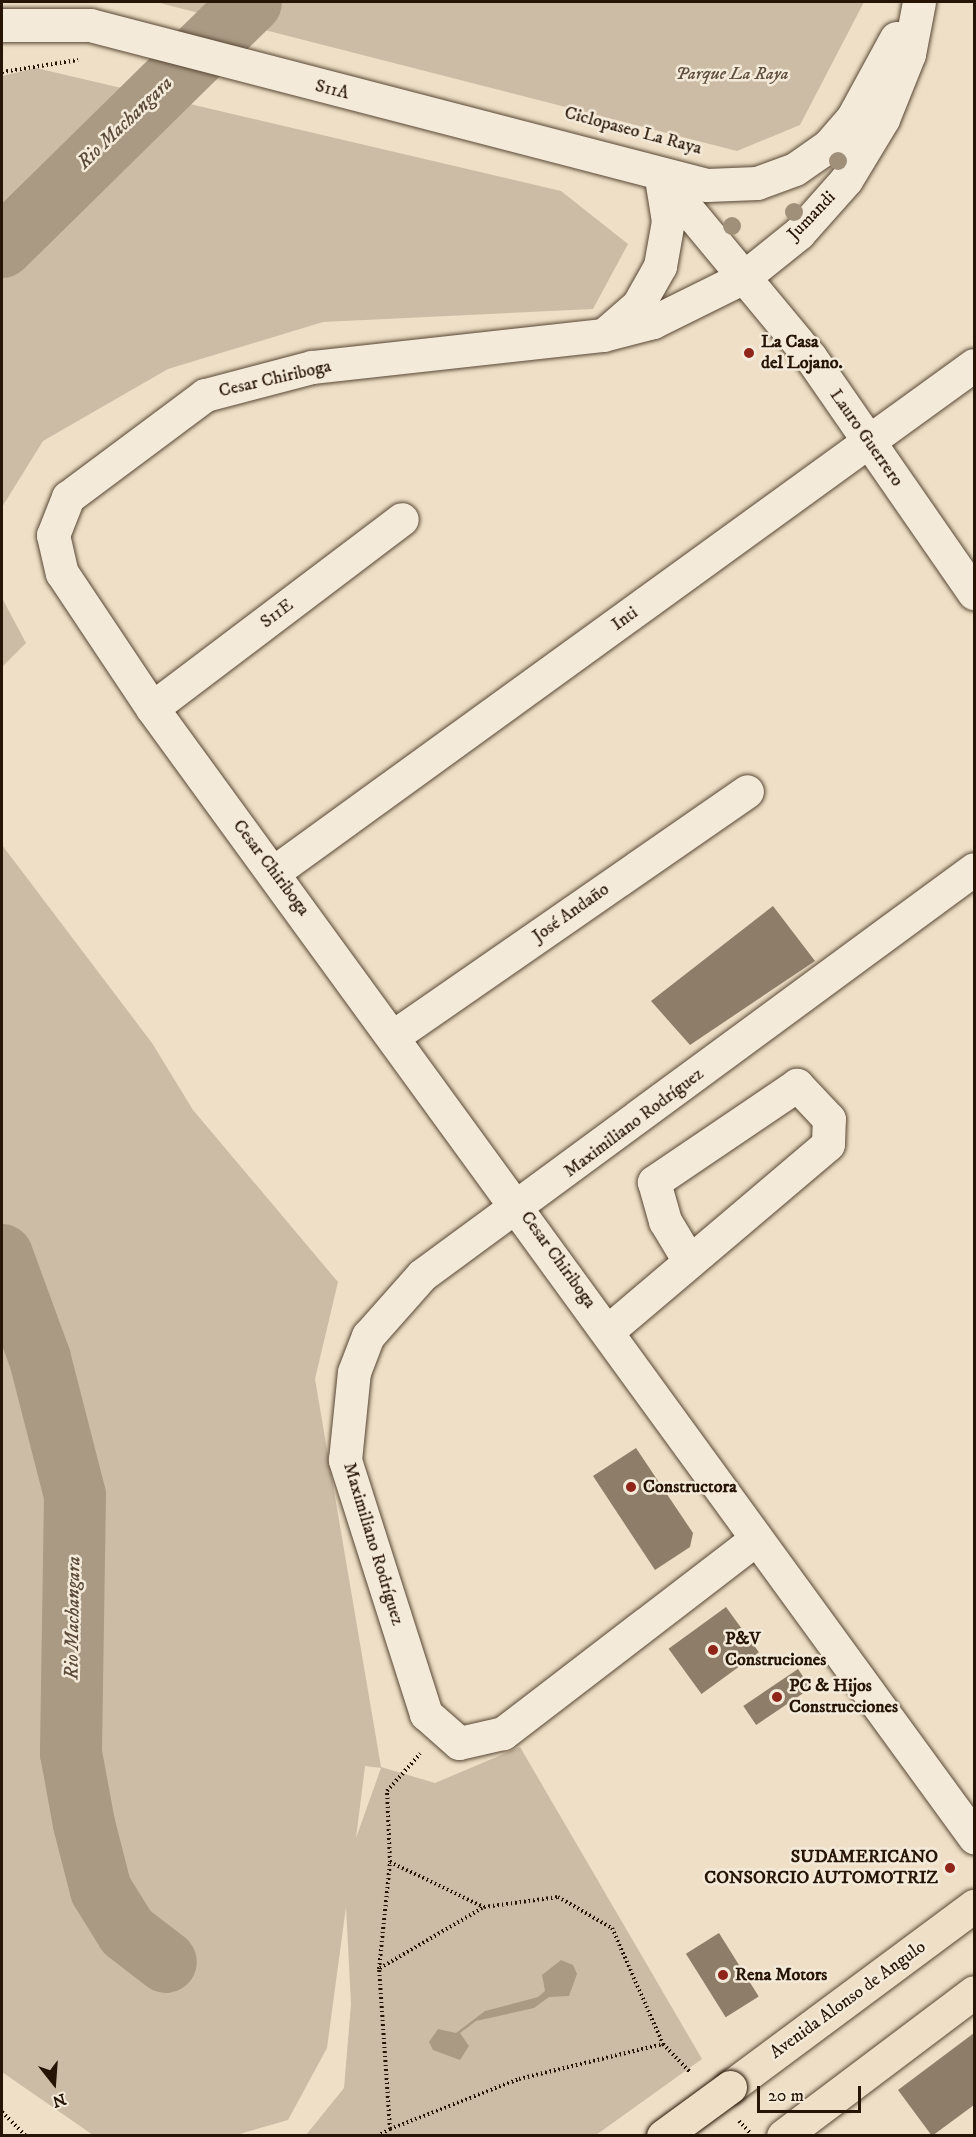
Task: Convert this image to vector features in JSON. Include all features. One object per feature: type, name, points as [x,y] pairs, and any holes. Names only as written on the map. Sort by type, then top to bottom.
[{"type":"main road","name":"Avenida Alonso de Angulo","points":[[663,2136],[975,1906]]},
{"type":"main road","points":[[787,2132],[975,1992]]},
{"type":"street","points":[[603,335],[638,305],[660,266],[668,221],[660,176],[707,184],[756,183],[795,169],[828,146],[853,117],[914,2]]},
{"type":"street","name":"Jumandi","points":[[603,335],[653,322],[744,277],[799,233],[846,180],[883,119],[909,54],[919,2]]},
{"type":"street","name":"S11A","points":[[2,26],[79,13],[133,39],[498,131],[660,176]]},
{"type":"street","name":"Lauro Guerrero","points":[[660,176],[744,277],[870,443],[975,593]]},
{"type":"street","name":"Cesar Chiriboga","points":[[603,335],[312,367],[206,395],[69,497],[53,535],[62,573],[152,708],[395,1035],[609,1329],[756,1539],[975,1837]]},
{"type":"street","name":"Inti","points":[[274,872],[975,365]]},
{"type":"street","name":"S11E","points":[[152,708],[402,519]]},
{"type":"street","name":"José Andaño","points":[[395,1035],[747,791]]},
{"type":"street","name":"Maximiliano Rodríguez","points":[[440,1731],[426,1714],[345,1460],[346,1407],[368,1336],[392,1303],[422,1275],[520,1208],[975,869]]},
{"type":"street","points":[[609,1329],[828,1144],[829,1119],[797,1085],[654,1182],[665,1221],[688,1261]]},
{"type":"street","points":[[440,1731],[459,1743],[503,1732],[756,1539]]},
{"type":"path","points":[[390,2129],[379,1969],[390,1862],[387,1791],[440,1731]]},
{"type":"path","points":[[390,1862],[484,1907]]},
{"type":"path","points":[[379,1969],[484,1907],[558,1897],[612,1928],[663,2044],[696,2077]]},
{"type":"path","points":[[377,2136],[519,2079],[663,2044]]},
{"type":"path","points":[[2,2112],[26,2136]]},
{"type":"path","points":[[736,2119],[753,2136]]},
{"type":"green space","name":"Parque La Raya","points":[[156,2],[864,2],[800,125],[737,151]]},
{"type":"green space","points":[[36,68],[561,191],[628,244],[593,309],[323,322],[168,369],[43,441],[2,507],[2,76]]},
{"type":"green space","points":[[2,598],[26,643],[2,667]]},
{"type":"green space","points":[[2,845],[152,1043],[193,1110],[338,1282],[315,1379],[381,1767],[435,1783],[520,1747],[702,2059],[596,2135],[306,2135],[344,2088],[351,2004],[346,1907],[327,2048],[288,2120],[236,2135],[93,2135],[2,2072]],"holes":[[[365,1766],[381,1768],[356,1838]]]},
{"type":"shaded area","points":[[561,1960],[573,1965],[577,1974],[569,1996],[549,1997],[534,2008],[476,2021],[460,2033],[469,2046],[460,2060],[433,2050],[429,2042],[438,2029],[456,2033],[485,2011],[538,1997],[545,1991],[542,1975]]},
{"type":"building","points":[[773,906],[815,961],[690,1045],[651,1001]]},
{"type":"building","points":[[636,1448],[693,1533],[690,1547],[655,1570],[593,1476]]},
{"type":"building","name":"P&V Construciones","points":[[726,1607],[759,1652],[701,1694],[669,1649]]},
{"type":"building","name":"PC & Hijos Construcciones","points":[[798,1669],[811,1688],[756,1725],[743,1706]]},
{"type":"building","name":"Rena Motors","points":[[719,1933],[759,1997],[726,2017],[686,1954]]},
{"type":"building","points":[[974,2033],[974,2105],[932,2136],[898,2090]]},
{"type":"waterway","name":"Rio Machangara","points":[[2,247],[251,2]]},
{"type":"waterway","name":"Rio Machangara","points":[[2,1255],[40,1359],[75,1495],[71,1753],[84,1824],[101,1890],[127,1932],[166,1962]]},
{"type":"place","name":"La Casa del Lojano.","points":[[749,353]]},
{"type":"place","name":"Constructora","points":[[631,1487]]},
{"type":"place","name":"P&V Construciones","points":[[713,1650]]},
{"type":"place","name":"PC & Hijos Construcciones","points":[[777,1697]]},
{"type":"place","name":"SUDAMERICANO CONSORCIO AUTOMOTRIZ","points":[[950,1868]]},
{"type":"place","name":"Rena Motors","points":[[723,1975]]}]
